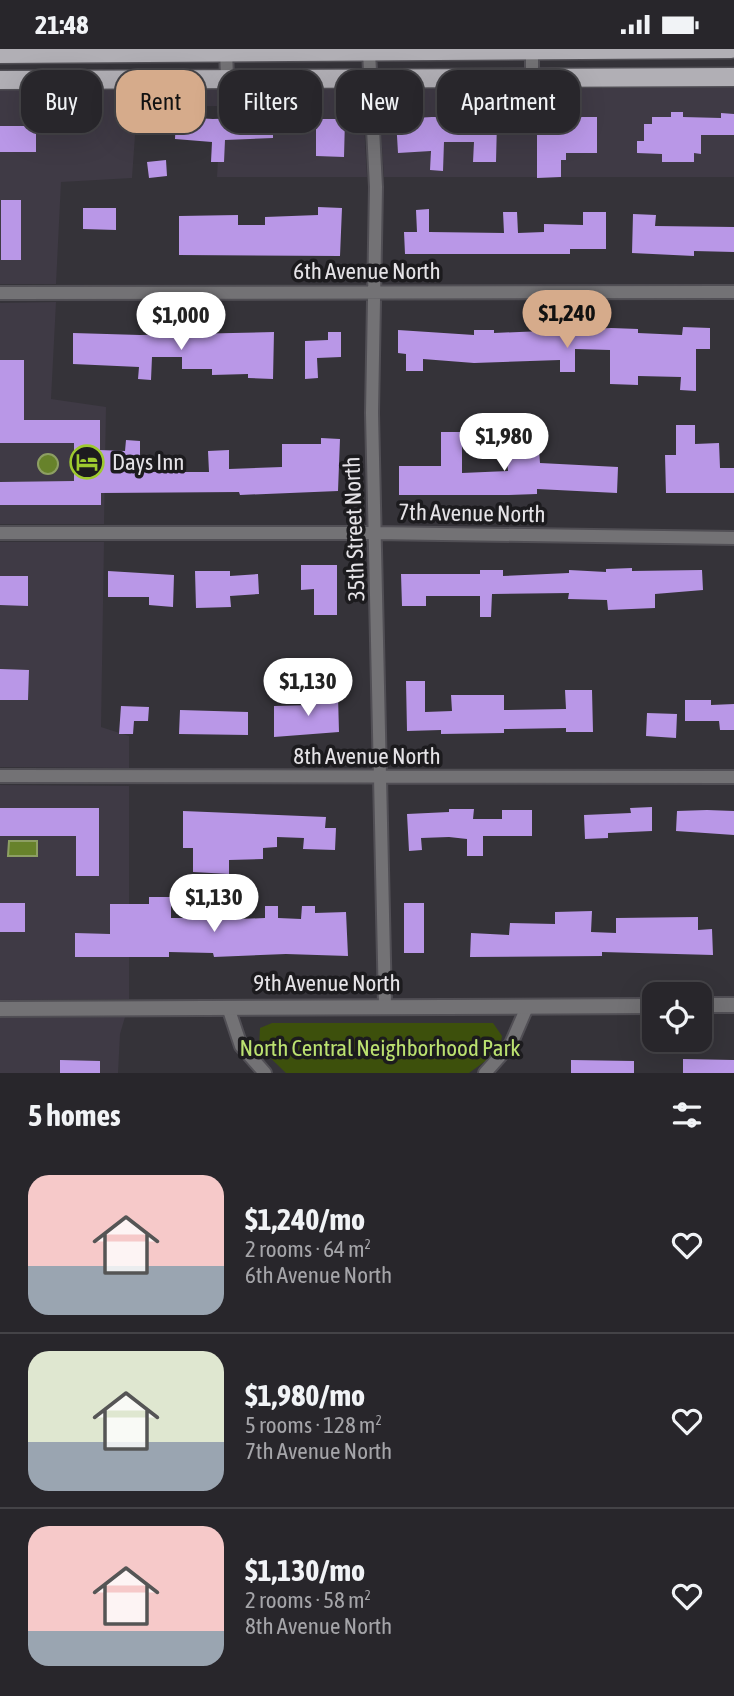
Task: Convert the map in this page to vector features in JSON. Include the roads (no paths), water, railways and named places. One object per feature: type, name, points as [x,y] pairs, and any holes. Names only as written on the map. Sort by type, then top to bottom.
[{"type":"main road","points":[[0,54],[731,49]]},
{"type":"main road","points":[[580,78],[734,77]]},
{"type":"main road","points":[[0,80],[219,79]]},
{"type":"street","points":[[532,50],[532,70]]},
{"type":"street","points":[[226,51],[227,70]]},
{"type":"street","name":"35th Street North","points":[[369,52],[370,70]]},
{"type":"street","name":"35th Street North","points":[[373,133],[376,292],[372,413],[385,1005]]},
{"type":"street","name":"6th Avenue North","points":[[0,293],[734,292]]},
{"type":"street","name":"7th Avenue North","points":[[0,533],[374,533],[734,538]]},
{"type":"street","name":"8th Avenue North","points":[[0,776],[734,777]]},
{"type":"street","name":"9th Avenue North","points":[[0,1009],[385,1005],[642,1006]]},
{"type":"street","points":[[712,1005],[734,1005]]},
{"type":"street","points":[[228,1007],[241,1046],[265,1073]]},
{"type":"street","points":[[485,1073],[511,1044],[527,1007]]},
{"type":"place","name":"Days Inn","points":[[87,462]]},
{"type":"park label","name":"North Central Neighborhood Park","points":[[380,1048]]}]
